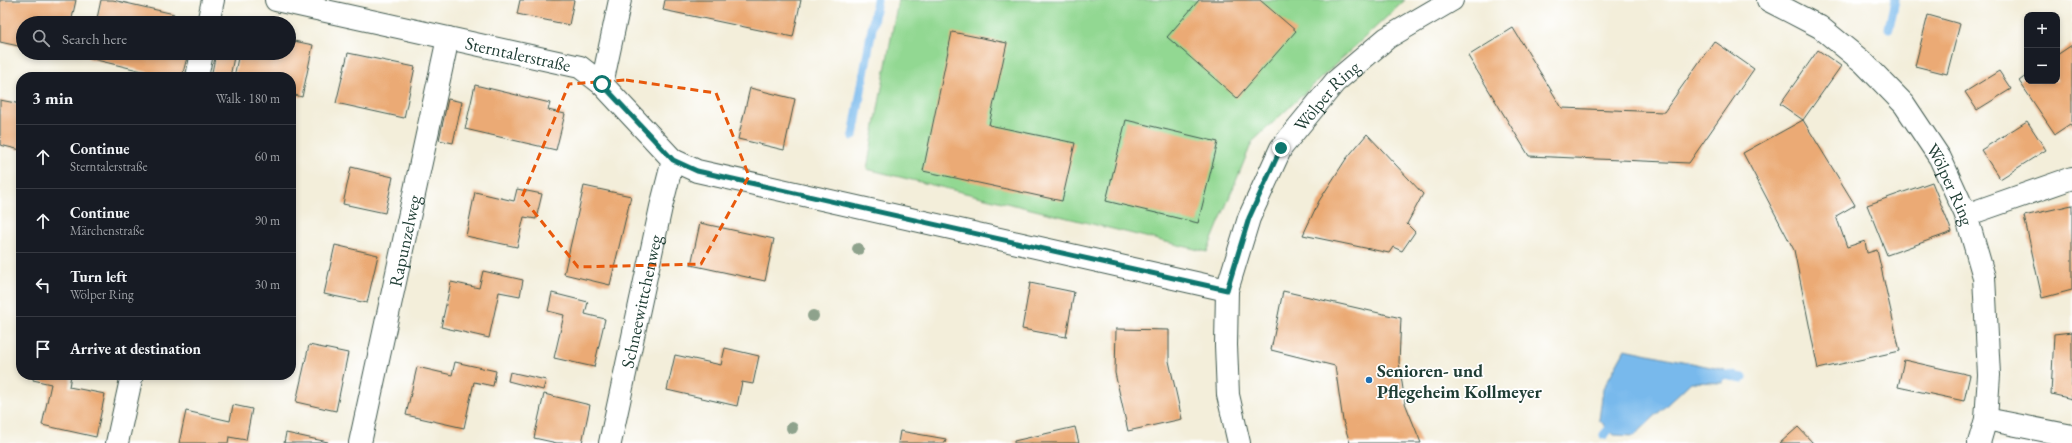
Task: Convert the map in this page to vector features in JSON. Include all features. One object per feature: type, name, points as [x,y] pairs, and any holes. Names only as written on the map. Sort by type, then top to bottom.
[{"type":"street","points":[[210,16],[213,0]]},
{"type":"street","name":"Sterntalerstraße","points":[[276,0],[580,67],[602,84],[673,160],[697,171],[1227,290]]},
{"type":"street","points":[[602,84],[620,0]]},
{"type":"street","name":"Wölper Ring","points":[[1239,443],[1228,396],[1226,345],[1227,290],[1249,218],[1281,148],[1335,82],[1387,38],[1452,0]]},
{"type":"street","name":"Wölper Ring","points":[[1768,0],[1820,27],[1864,63],[1904,104],[1940,158],[1966,215],[1984,277],[1989,375],[1986,419],[1979,443]]},
{"type":"street","name":"Rapunzelweg","points":[[360,443],[448,38]]},
{"type":"street","points":[[198,72],[201,60]]},
{"type":"street","name":"Schneewittchenweg","points":[[610,443],[661,207],[673,160]]},
{"type":"street","points":[[1966,215],[2072,178]]},
{"type":"street","points":[[117,443],[131,380]]},
{"type":"street","points":[[1986,419],[2072,436]]},
{"type":"highlighted area","points":[[626,80],[716,93],[749,176],[701,264],[578,267],[522,197],[569,84]]},
{"type":"green space","points":[[898,0],[1405,0],[1252,142],[1207,252],[867,169]]},
{"type":"water","points":[[1625,349],[1725,370],[1723,383],[1691,382],[1634,436],[1614,435],[1599,420],[1603,389]]},
{"type":"building","points":[[0,0],[76,0],[73,16],[16,16],[16,45],[0,42]]},
{"type":"building","points":[[101,0],[113,0],[174,14],[174,16],[98,16]]},
{"type":"building","points":[[520,0],[574,0],[569,25],[517,14]]},
{"type":"building","points":[[665,0],[801,0],[793,37],[663,10]]},
{"type":"building","points":[[1199,0],[1260,0],[1296,31],[1237,98],[1167,37]]},
{"type":"building","points":[[1928,15],[1960,24],[1947,74],[1915,66]]},
{"type":"building","points":[[1513,28],[1562,108],[1664,112],[1714,41],[1754,69],[1689,163],[1529,156],[1468,56]]},
{"type":"building","points":[[952,32],[1007,43],[989,125],[1075,143],[1062,201],[923,171]]},
{"type":"building","points":[[296,41],[313,45],[302,97],[296,95],[296,72],[235,72],[238,60],[296,60]]},
{"type":"building","points":[[2072,45],[2072,128],[2070,124],[2055,134],[2019,81],[2024,77],[2024,84],[2060,84],[2060,53]]},
{"type":"building","points":[[1818,50],[1841,66],[1803,120],[1780,104]]},
{"type":"building","points":[[348,53],[415,67],[404,118],[336,103]]},
{"type":"building","points":[[96,60],[186,60],[183,72],[146,72]]},
{"type":"building","points":[[215,60],[233,60],[231,72],[212,72]]},
{"type":"building","points":[[1999,71],[2011,89],[1977,110],[1965,92]]},
{"type":"building","points":[[475,85],[550,103],[548,110],[565,114],[556,150],[465,129]]},
{"type":"building","points":[[750,88],[795,99],[784,150],[738,139]]},
{"type":"building","points":[[448,99],[462,102],[453,143],[439,140]]},
{"type":"building","points":[[0,100],[16,103],[16,149],[0,145]]},
{"type":"building","points":[[1126,120],[1218,142],[1198,223],[1106,201]]},
{"type":"building","points":[[1803,120],[1855,205],[1836,216],[1847,247],[1865,241],[1867,253],[1877,250],[1900,351],[1818,369],[1794,250],[1743,153]]},
{"type":"building","points":[[2027,121],[2046,150],[2000,179],[1981,150]]},
{"type":"building","points":[[1367,134],[1423,194],[1407,224],[1415,232],[1402,251],[1393,247],[1389,253],[1303,235],[1319,201],[1346,159]]},
{"type":"building","points":[[351,167],[393,177],[385,213],[343,204]]},
{"type":"building","points":[[1932,182],[1952,232],[1887,255],[1867,205]]},
{"type":"building","points":[[584,186],[631,196],[610,285],[564,274]]},
{"type":"building","points":[[517,189],[542,194],[536,219],[524,217],[517,247],[466,236],[475,192],[514,201]]},
{"type":"building","points":[[2072,205],[2072,290],[2042,298],[2024,216]]},
{"type":"building","points":[[700,223],[774,239],[765,281],[691,265]]},
{"type":"building","points":[[335,245],[378,255],[367,303],[324,294]]},
{"type":"building","points":[[483,271],[523,280],[520,296],[499,292],[489,338],[441,327],[451,282],[479,288]]},
{"type":"building","points":[[1030,283],[1074,292],[1066,337],[1022,329]]},
{"type":"building","name":"Senioren- und Pflegeheim Kollmeyer","points":[[1283,291],[1401,318],[1399,362],[1405,403],[1421,443],[1350,443],[1343,421],[1335,366],[1271,350]]},
{"type":"building","points":[[552,293],[588,302],[585,314],[605,319],[594,367],[554,358],[564,315],[548,311]]},
{"type":"building","points":[[1116,329],[1169,330],[1169,361],[1182,419],[1128,431],[1115,373]]},
{"type":"building","points":[[2072,332],[2072,399],[2051,394],[2054,334]]},
{"type":"building","points":[[309,345],[348,353],[336,411],[296,402]]},
{"type":"building","points":[[725,348],[759,356],[753,384],[742,382],[737,406],[667,390],[675,355],[721,365]]},
{"type":"building","points":[[1904,360],[1970,375],[1964,401],[1898,387]]},
{"type":"building","points":[[455,362],[496,371],[493,386],[474,382],[464,428],[406,415],[417,367],[452,375]]},
{"type":"building","points":[[510,372],[546,380],[543,390],[508,381]]},
{"type":"building","points":[[33,380],[70,380],[69,387],[105,394],[96,437],[42,425],[51,384]]},
{"type":"building","points":[[544,394],[590,405],[582,443],[557,443],[534,438]]},
{"type":"building","points":[[233,405],[252,409],[246,440],[229,437],[228,443],[179,443],[186,411],[230,421]]},
{"type":"building","points":[[1075,427],[1079,443],[1014,443],[1014,441]]},
{"type":"building","points":[[1798,427],[1813,443],[1780,443]]},
{"type":"building","points":[[900,431],[946,439],[945,443],[898,443]]},
{"type":"building","points":[[286,433],[328,442],[328,443],[284,443]]},
{"type":"waterway","points":[[853,136],[877,0]]},
{"type":"waterway","points":[[1889,28],[1895,0]]},
{"type":"waterway","points":[[1713,373],[1743,378]]},
{"type":"waterway","points":[[1604,435],[1616,421]]},
{"type":"place","name":"Senioren- und Pflegeheim Kollmeyer","points":[[1369,380]]},
{"type":"route","points":[[602,84],[673,160],[697,171],[1227,290],[1249,218],[1281,148]]}]
